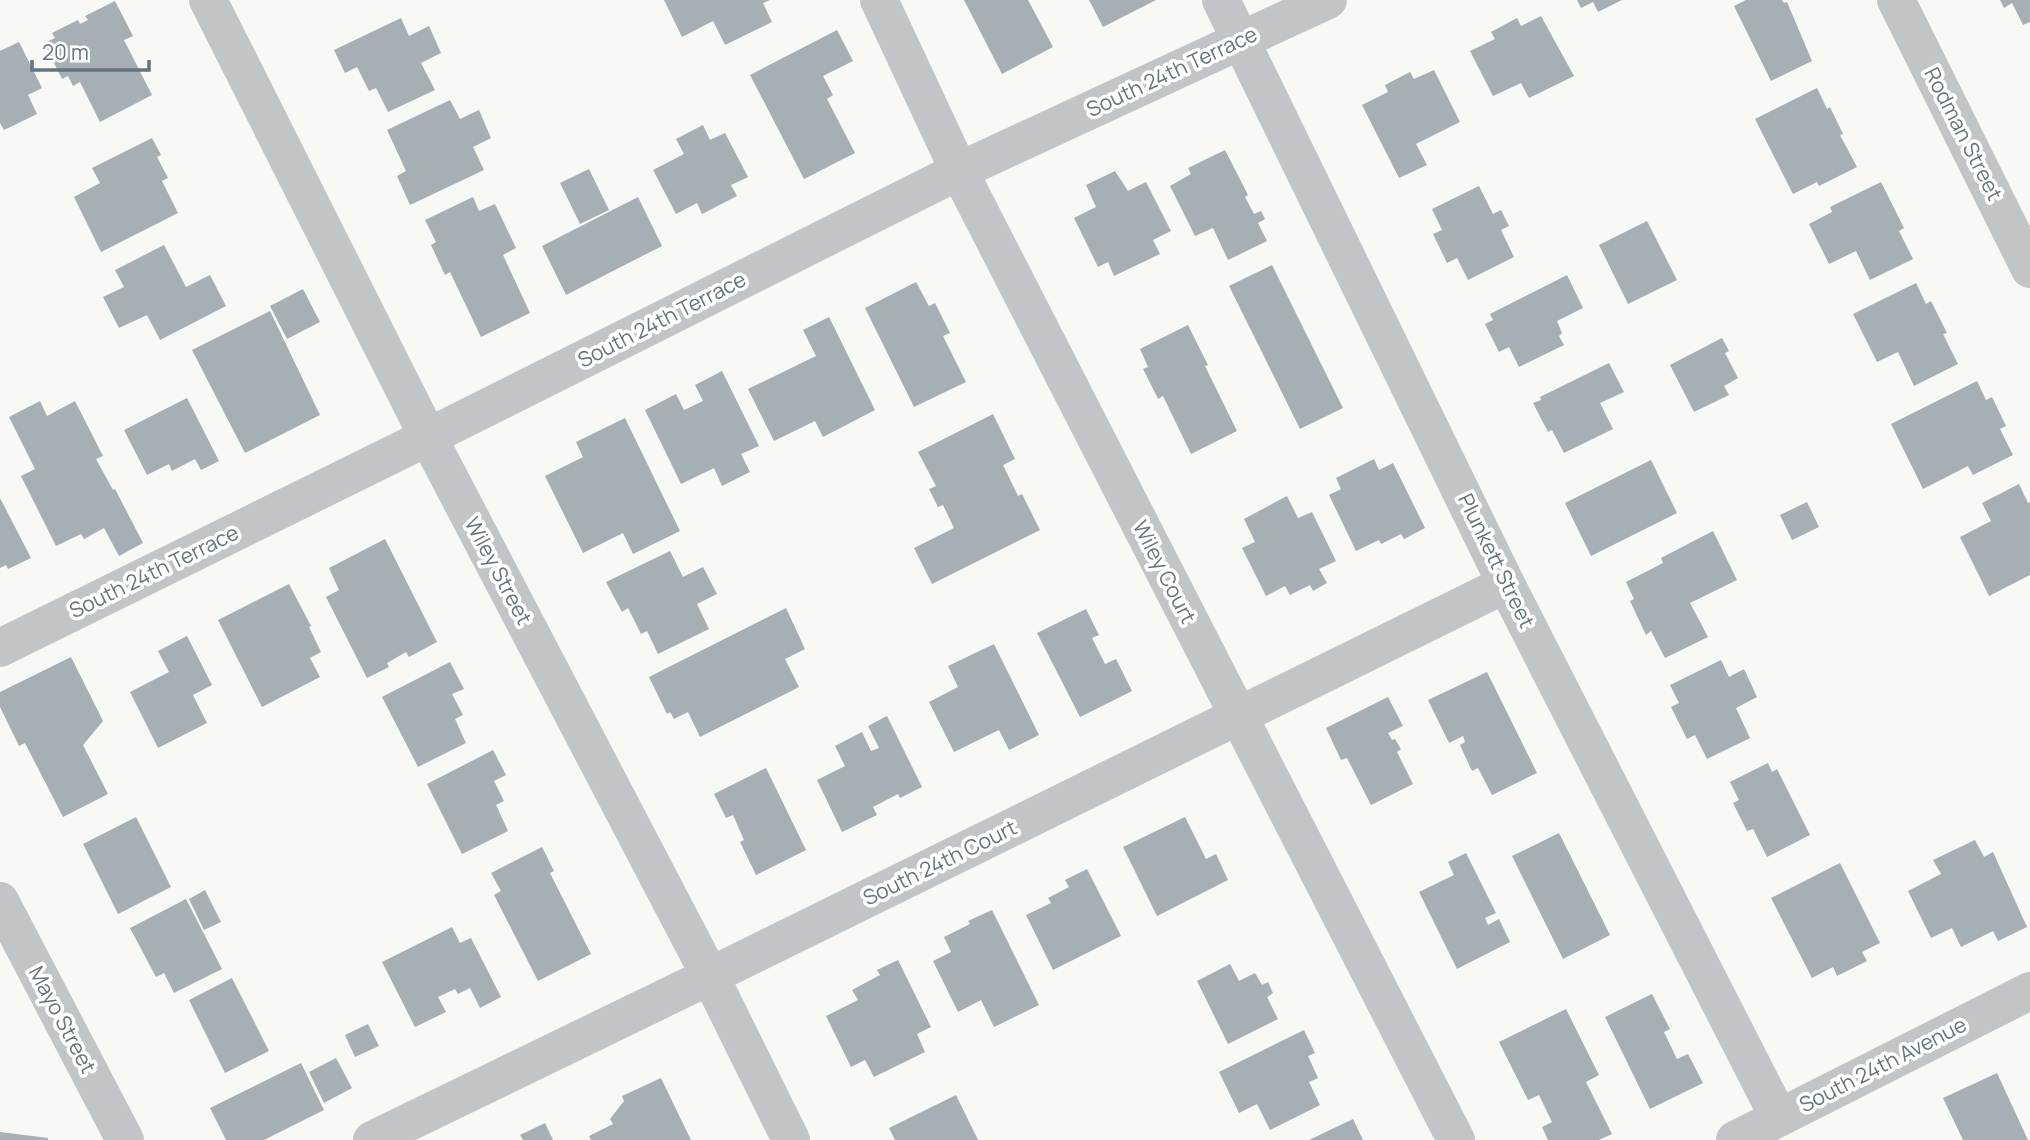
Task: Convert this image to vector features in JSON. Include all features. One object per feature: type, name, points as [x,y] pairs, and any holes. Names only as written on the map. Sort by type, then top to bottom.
[{"type":"street","name":"Wiley Street","points":[[208,0],[428,437],[710,976],[791,1140]]},
{"type":"street","name":"Wiley Court","points":[[879,0],[959,171],[1456,1140]]},
{"type":"street","name":"Plunkett Street","points":[[1221,0],[1506,584],[1779,1118]]},
{"type":"street","name":"South 24th Terrace","points":[[0,648],[959,171],[1328,0]]},
{"type":"street","name":"Rodman Street","points":[[1896,0],[2030,268]]},
{"type":"street","name":"South 24th Court","points":[[372,1140],[1506,584]]},
{"type":"street","name":"Mayo Street","points":[[0,901],[125,1140]]},
{"type":"street","name":"South 24th Avenue","points":[[1735,1140],[2030,991]]},
{"type":"building","points":[[664,0],[770,0],[763,3],[772,22],[725,45],[713,21],[682,37]]},
{"type":"building","points":[[964,0],[1028,0],[1053,47],[1002,74]]},
{"type":"building","points":[[1089,0],[1156,0],[1103,27]]},
{"type":"building","points":[[1577,0],[1622,0],[1598,12],[1593,2],[1581,8]]},
{"type":"building","points":[[1746,0],[1787,2],[1812,61],[1771,81],[1734,6]]},
{"type":"building","points":[[2000,0],[2030,0],[2030,22],[2023,25],[2012,3],[2004,8]]},
{"type":"building","points":[[115,1],[133,36],[124,40],[152,95],[100,122],[80,82],[73,86],[68,76],[62,79],[44,43],[55,38],[52,33],[78,20],[80,24],[88,20],[85,16]]},
{"type":"building","points":[[1541,16],[1574,76],[1529,98],[1521,83],[1493,96],[1470,51],[1495,39],[1491,32],[1517,18],[1521,26]]},
{"type":"building","points":[[401,18],[409,36],[429,26],[441,53],[421,63],[435,90],[388,112],[376,88],[369,91],[357,67],[345,73],[334,50]]},
{"type":"building","points":[[837,30],[853,61],[823,76],[833,95],[827,99],[855,153],[804,179],[750,75]]},
{"type":"building","points":[[19,42],[42,88],[28,95],[37,114],[4,130],[0,123],[0,51]]},
{"type":"building","points":[[1434,70],[1460,122],[1416,144],[1427,165],[1399,178],[1362,105],[1388,92],[1385,85],[1410,72],[1414,79]]},
{"type":"building","points":[[1817,88],[1827,109],[1830,107],[1843,134],[1840,135],[1857,167],[1819,186],[1817,182],[1793,194],[1755,119]]},
{"type":"building","points":[[450,100],[460,119],[479,110],[491,138],[473,147],[484,170],[410,205],[397,176],[406,171],[387,130]]},
{"type":"building","points":[[703,125],[710,140],[725,133],[748,177],[731,185],[737,196],[702,214],[697,203],[676,214],[653,170],[684,154],[676,139]]},
{"type":"building","points":[[152,138],[161,155],[157,157],[168,178],[162,181],[178,213],[101,252],[74,197],[100,183],[92,168]]},
{"type":"building","points":[[1225,150],[1248,195],[1245,197],[1254,214],[1261,211],[1265,219],[1258,223],[1267,241],[1228,260],[1213,228],[1195,236],[1170,186],[1191,174],[1188,168]]},
{"type":"building","points":[[589,169],[609,210],[580,224],[560,183]]},
{"type":"building","points":[[1115,171],[1128,191],[1146,182],[1171,231],[1153,240],[1160,254],[1114,276],[1108,262],[1098,267],[1074,218],[1096,207],[1086,185]]},
{"type":"building","points":[[1881,182],[1904,228],[1899,231],[1913,259],[1870,280],[1856,251],[1829,264],[1809,224],[1832,212],[1830,207]]},
{"type":"building","points":[[1479,186],[1493,214],[1501,210],[1509,226],[1501,230],[1514,257],[1468,280],[1457,258],[1447,263],[1433,234],[1442,230],[1432,209]]},
{"type":"building","points":[[473,197],[479,211],[495,204],[516,248],[503,255],[530,313],[481,337],[450,272],[445,275],[431,245],[436,242],[425,220]]},
{"type":"building","points":[[638,197],[662,246],[566,295],[542,246]]},
{"type":"building","points":[[1647,221],[1677,280],[1628,304],[1599,245]]},
{"type":"building","points":[[164,245],[186,287],[210,275],[226,306],[160,340],[147,315],[119,328],[103,297],[124,287],[115,270]]},
{"type":"building","points":[[1272,265],[1343,408],[1300,429],[1229,286]]},
{"type":"building","points":[[1567,275],[1583,308],[1557,321],[1562,333],[1559,336],[1564,345],[1519,367],[1509,347],[1499,352],[1485,324],[1493,320],[1490,314]]},
{"type":"building","points":[[916,282],[929,306],[935,303],[950,333],[943,336],[966,382],[914,407],[865,308]]},
{"type":"building","points":[[1916,283],[1926,304],[1931,301],[1947,333],[1943,334],[1958,364],[1914,386],[1898,352],[1877,362],[1853,314]]},
{"type":"building","points":[[303,289],[320,322],[287,339],[270,306]]},
{"type":"building","points":[[270,311],[320,415],[245,453],[192,350]]},
{"type":"building","points":[[829,317],[875,410],[823,437],[815,421],[774,441],[748,389],[816,356],[803,330]]},
{"type":"building","points":[[1188,325],[1237,431],[1191,454],[1163,396],[1158,399],[1143,369],[1148,367],[1140,349]]},
{"type":"building","points":[[1722,338],[1729,351],[1725,353],[1738,378],[1724,386],[1729,395],[1694,412],[1670,365]]},
{"type":"building","points":[[1609,363],[1624,392],[1600,403],[1613,429],[1564,453],[1552,430],[1548,432],[1533,403]]},
{"type":"building","points":[[722,371],[759,446],[741,454],[750,472],[722,486],[714,468],[681,484],[645,410],[676,394],[684,410],[703,401],[695,385]]},
{"type":"building","points":[[1977,381],[1986,400],[1992,397],[2006,426],[2000,429],[2013,455],[1973,475],[1968,466],[1923,489],[1891,424]]},
{"type":"building","points":[[187,398],[219,461],[201,470],[195,459],[172,471],[169,464],[147,475],[124,430]]},
{"type":"building","points":[[40,401],[47,416],[75,401],[103,456],[96,459],[143,543],[119,556],[104,528],[84,539],[81,534],[56,546],[21,476],[35,469],[9,417]]},
{"type":"building","points":[[993,414],[1015,459],[1003,465],[1018,496],[1022,494],[1040,530],[932,584],[914,548],[954,528],[943,505],[938,507],[929,489],[936,486],[918,452]]},
{"type":"building","points":[[625,418],[680,531],[633,554],[623,533],[583,553],[545,476],[583,457],[576,442]]},
{"type":"building","points":[[1374,459],[1379,470],[1393,463],[1425,528],[1404,539],[1401,534],[1381,544],[1379,540],[1356,551],[1329,495],[1341,489],[1336,478]]},
{"type":"building","points":[[1651,460],[1677,513],[1591,556],[1565,503]]},
{"type":"building","points":[[2019,484],[2028,503],[2030,502],[2030,575],[1989,596],[1960,537],[1991,521],[1982,503]]},
{"type":"building","points":[[1287,496],[1298,518],[1312,512],[1336,561],[1319,569],[1327,583],[1313,591],[1310,585],[1290,595],[1285,586],[1266,596],[1242,548],[1255,542],[1244,519]]},
{"type":"building","points":[[0,498],[31,558],[8,569],[6,565],[0,568]]},
{"type":"building","points":[[1807,502],[1819,527],[1792,540],[1780,515]]},
{"type":"building","points":[[1713,531],[1737,580],[1690,603],[1708,637],[1665,658],[1651,631],[1646,635],[1630,601],[1634,599],[1626,582],[1663,563],[1661,558]]},
{"type":"building","points":[[385,539],[437,642],[409,657],[406,652],[387,663],[389,667],[367,678],[326,597],[339,590],[329,568]]},
{"type":"building","points":[[670,551],[683,577],[703,567],[717,594],[697,604],[709,629],[658,654],[647,631],[641,634],[628,608],[622,612],[606,582]]},
{"type":"building","points":[[289,584],[321,652],[310,658],[320,677],[262,707],[218,620]]},
{"type":"building","points":[[786,608],[805,649],[785,659],[799,687],[700,737],[688,712],[674,719],[670,712],[667,714],[649,677]]},
{"type":"building","points":[[1086,609],[1099,635],[1092,638],[1105,664],[1116,659],[1132,691],[1080,717],[1037,633]]},
{"type":"building","points":[[187,636],[212,685],[193,695],[207,723],[158,748],[130,692],[169,672],[158,651]]},
{"type":"building","points":[[994,644],[1039,735],[1009,750],[999,730],[954,752],[929,702],[958,687],[948,666]]},
{"type":"building","points":[[71,657],[103,721],[83,745],[108,794],[63,817],[25,743],[19,746],[0,707],[0,692]]},
{"type":"building","points":[[1721,660],[1729,677],[1744,669],[1757,697],[1736,708],[1750,738],[1707,759],[1695,735],[1687,739],[1671,707],[1679,703],[1670,685]]},
{"type":"building","points":[[450,662],[464,689],[452,694],[463,715],[455,719],[466,743],[418,767],[382,697]]},
{"type":"building","points":[[1487,672],[1537,773],[1492,795],[1478,768],[1472,771],[1460,745],[1465,742],[1463,736],[1449,743],[1428,700]]},
{"type":"building","points":[[1388,697],[1403,726],[1388,733],[1401,749],[1397,752],[1413,784],[1371,805],[1347,758],[1341,760],[1326,728]]},
{"type":"building","points":[[887,716],[922,787],[900,798],[898,794],[873,807],[877,815],[842,832],[817,780],[845,766],[835,746],[862,732],[871,751],[879,748],[868,726]]},
{"type":"building","points":[[493,750],[506,775],[494,781],[504,801],[496,805],[508,831],[462,854],[427,784]]},
{"type":"building","points":[[1768,763],[1772,772],[1777,769],[1810,835],[1767,857],[1753,829],[1747,831],[1733,803],[1739,800],[1730,782]]},
{"type":"building","points":[[766,768],[806,850],[756,875],[740,842],[744,840],[733,815],[726,818],[714,794]]},
{"type":"building","points":[[136,817],[171,887],[118,914],[83,844]]},
{"type":"building","points":[[1185,817],[1206,859],[1216,854],[1228,880],[1157,916],[1123,847]]},
{"type":"building","points":[[1559,833],[1610,935],[1563,959],[1512,856]]},
{"type":"building","points":[[1975,840],[1984,857],[1993,852],[2027,927],[1998,941],[1993,931],[1961,947],[1952,928],[1931,938],[1908,891],[1941,874],[1933,860]]},
{"type":"building","points":[[542,847],[554,871],[550,873],[591,954],[538,981],[494,895],[501,891],[491,873]]},
{"type":"building","points":[[1466,853],[1496,913],[1485,918],[1488,925],[1499,919],[1510,942],[1457,969],[1419,892],[1454,875],[1448,862]]},
{"type":"building","points":[[1840,863],[1880,943],[1862,952],[1867,961],[1837,976],[1833,967],[1812,978],[1771,898]]},
{"type":"building","points":[[1087,869],[1121,936],[1053,970],[1026,915],[1051,903],[1048,898],[1069,887],[1065,880]]},
{"type":"building","points":[[205,890],[221,922],[204,930],[189,899]]},
{"type":"building","points":[[186,899],[222,969],[174,993],[164,973],[156,977],[130,928]]},
{"type":"building","points":[[992,910],[1039,1005],[994,1027],[981,1000],[958,1012],[933,961],[951,952],[944,937],[970,924],[968,921]]},
{"type":"building","points":[[452,927],[460,943],[471,938],[501,997],[480,1008],[470,988],[458,994],[455,989],[438,997],[446,1012],[415,1027],[382,962]]},
{"type":"building","points":[[898,960],[931,1027],[917,1034],[925,1052],[874,1077],[865,1060],[851,1067],[826,1016],[858,1000],[852,990],[880,975],[877,970]]},
{"type":"building","points":[[1230,964],[1239,981],[1255,973],[1262,985],[1268,982],[1273,993],[1267,997],[1278,1019],[1228,1044],[1197,981]]},
{"type":"building","points":[[232,978],[269,1051],[225,1073],[189,1000]]},
{"type":"building","points":[[1652,994],[1670,1029],[1664,1032],[1677,1059],[1688,1054],[1703,1083],[1650,1109],[1605,1017]]},
{"type":"building","points":[[1566,1009],[1599,1075],[1586,1082],[1612,1134],[1599,1140],[1548,1140],[1542,1127],[1552,1122],[1539,1095],[1528,1100],[1499,1042]]},
{"type":"building","points":[[368,1024],[379,1046],[355,1057],[345,1035]]},
{"type":"building","points":[[1304,1030],[1315,1053],[1308,1056],[1318,1078],[1309,1082],[1320,1105],[1270,1130],[1257,1104],[1239,1113],[1219,1072]]},
{"type":"building","points":[[336,1058],[352,1088],[324,1103],[309,1072]]},
{"type":"building","points":[[301,1063],[324,1110],[264,1140],[226,1140],[210,1108]]},
{"type":"building","points":[[1997,1073],[2028,1140],[1963,1140],[1943,1098]]},
{"type":"building","points":[[661,1078],[691,1140],[591,1140],[589,1136],[613,1124],[610,1119],[624,1101],[622,1096]]},
{"type":"building","points":[[956,1095],[978,1140],[895,1140],[889,1128]]},
{"type":"building","points":[[1353,1119],[1363,1140],[1309,1140]]},
{"type":"building","points":[[545,1123],[553,1140],[523,1140],[520,1135]]},
{"type":"building","points":[[0,1132],[48,1138],[48,1140],[0,1140]]}]
